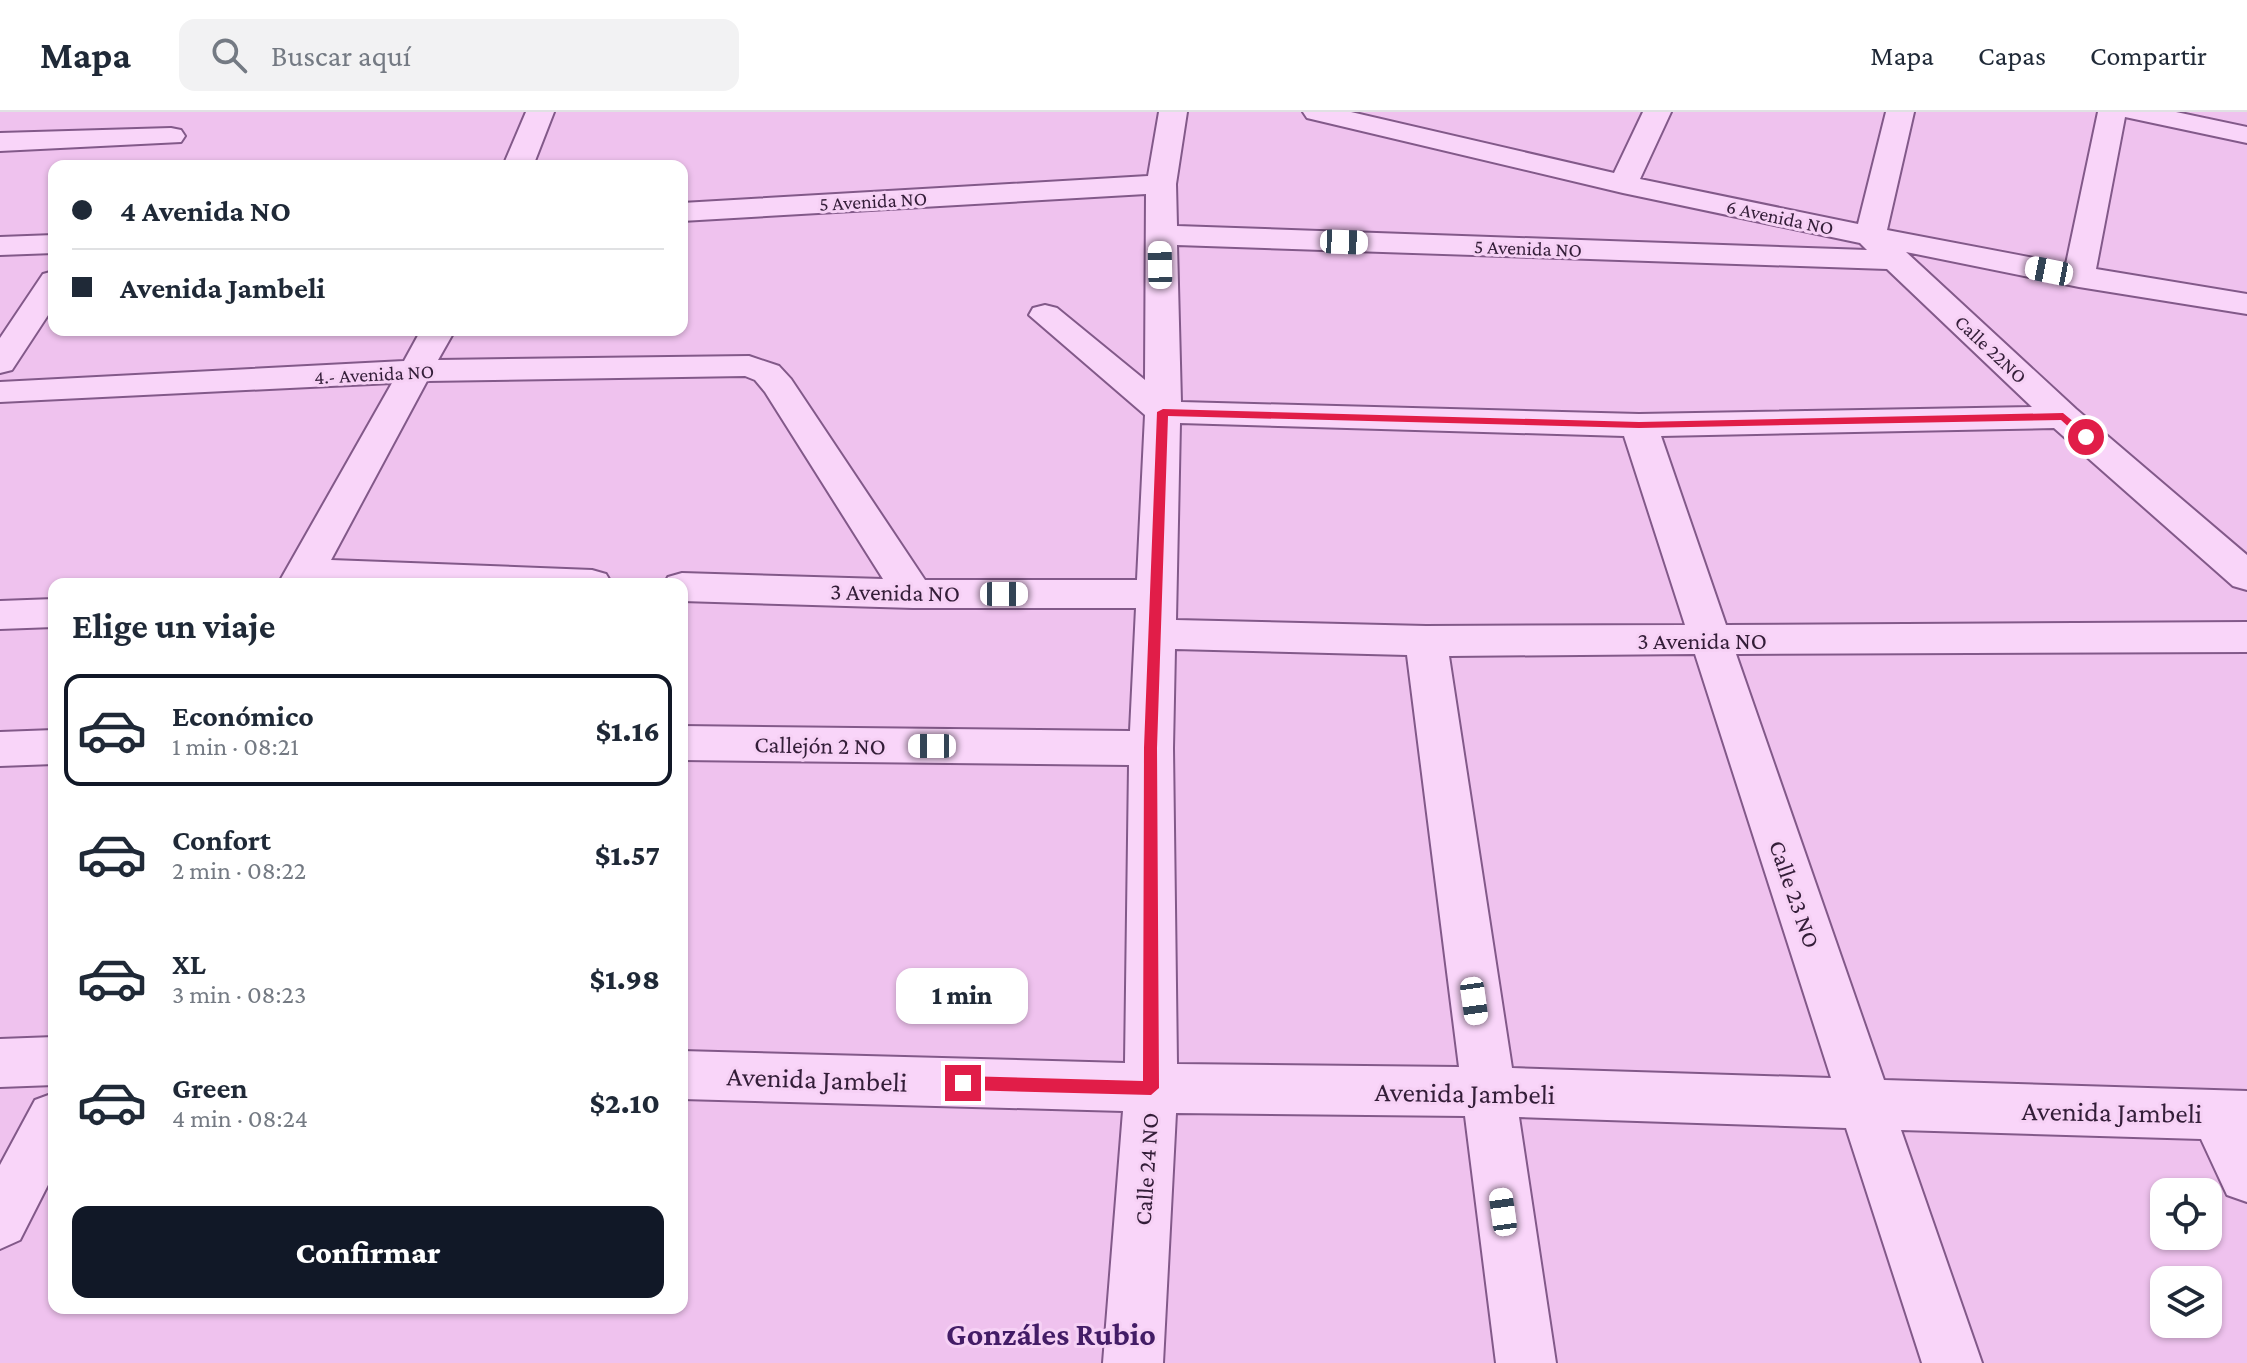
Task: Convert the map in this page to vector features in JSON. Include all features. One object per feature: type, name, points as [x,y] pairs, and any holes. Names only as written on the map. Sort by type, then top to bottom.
[{"type":"street","points":[[520,160],[540,112]]},
{"type":"street","name":"Calle 24 NO","points":[[1133,1363],[1151,1088],[1151,748],[1163,412],[1161,184],[1173,112]]},
{"type":"street","name":"6 Avenida NO","points":[[1317,112],[1400,121],[1623,184],[1870,236],[2079,277],[2247,304]]},
{"type":"street","points":[[1623,184],[1657,112]]},
{"type":"street","points":[[1870,236],[1900,112]]},
{"type":"street","points":[[2079,277],[2112,112]]},
{"type":"street","points":[[2135,112],[2247,135]]},
{"type":"street","points":[[0,142],[171,136],[150,160]]},
{"type":"street","name":"5 Avenida NO","points":[[688,212],[1161,184]]},
{"type":"street","name":"5 Avenida NO","points":[[1160,235],[1897,260]]},
{"type":"street","name":"Calle 22NO","points":[[1870,236],[2063,417],[2247,576]]},
{"type":"street","points":[[0,246],[48,244]]},
{"type":"street","points":[[0,363],[48,290]]},
{"type":"street","points":[[1045,315],[1163,412],[1639,425],[2063,417]]},
{"type":"street","points":[[395,578],[302,578],[435,336]]},
{"type":"street","name":"4.- Avenida NO","points":[[0,392],[416,371],[749,366],[767,373],[779,386],[913,594]]},
{"type":"street","name":"Calle 23 NO","points":[[1639,425],[1952,1363]]},
{"type":"street","name":"3 Avenida NO","points":[[688,587],[913,594],[1426,641],[2247,637]]},
{"type":"street","points":[[0,615],[48,613]]},
{"type":"street","points":[[1426,641],[1486,1092],[1526,1363]]},
{"type":"street","name":"Callejón 2 NO","points":[[688,743],[1151,748]]},
{"type":"street","points":[[0,749],[48,747]]},
{"type":"street","points":[[0,1063],[48,1061]]},
{"type":"street","name":"Avenida Jambeli","points":[[688,1075],[1151,1088],[1486,1092],[2232,1115]]},
{"type":"street","points":[[2232,1115],[2247,1176]]},
{"type":"street","points":[[0,1221],[48,1129]]},
{"type":"district","name":"Gonzáles Rubio","points":[[1051,1334]]},
{"type":"route","points":[[963,1083],[1151,1088],[1151,748],[1163,412],[1639,425],[2063,417],[2086,437]]}]
